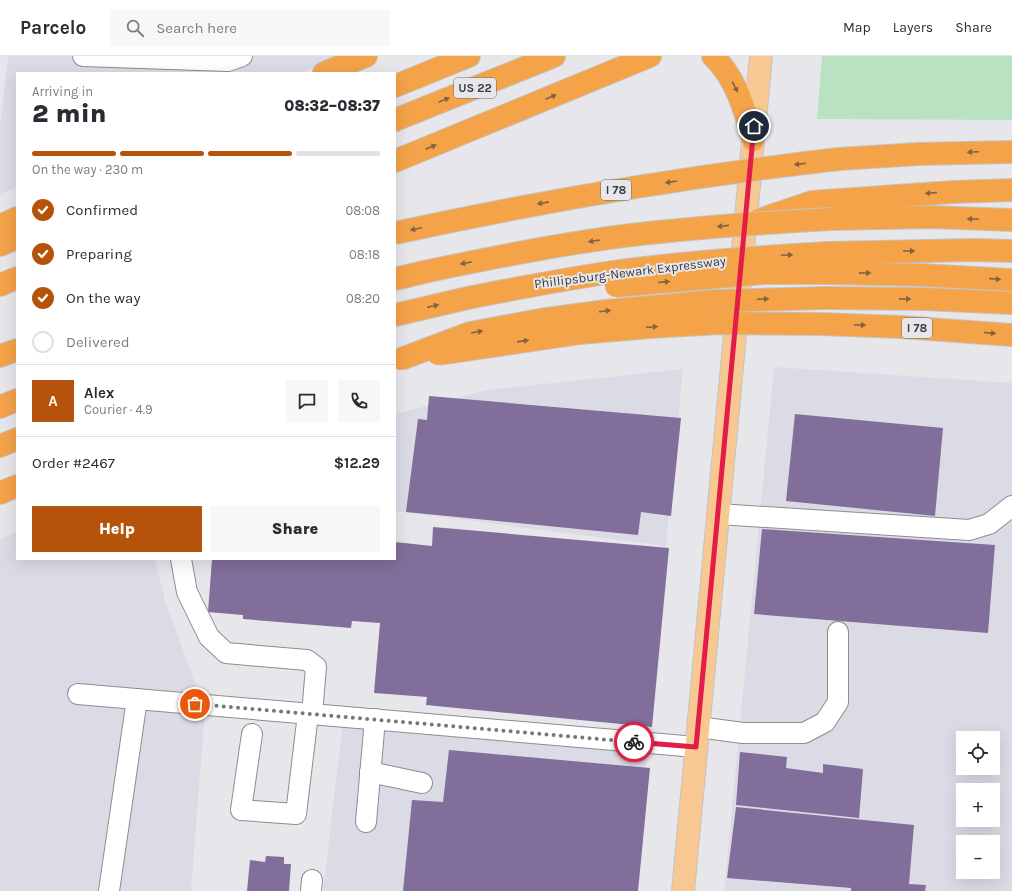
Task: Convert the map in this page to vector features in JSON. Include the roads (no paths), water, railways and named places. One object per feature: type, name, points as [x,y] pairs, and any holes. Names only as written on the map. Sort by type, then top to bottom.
[{"type":"highway","points":[[326,72],[366,56]]},
{"type":"highway","name":"US 22","points":[[396,86],[469,56]]},
{"type":"highway","name":"US 22","points":[[396,120],[554,56]]},
{"type":"highway","points":[[713,56],[719,62],[737,91],[753,140]]},
{"type":"highway","points":[[396,162],[644,58]]},
{"type":"highway","name":"I 78","points":[[396,234],[453,221],[602,193],[738,172],[839,159],[918,154],[1012,152]]},
{"type":"highway","points":[[396,279],[504,255],[608,238],[750,223],[832,209],[953,192],[1012,190]]},
{"type":"highway","points":[[832,209],[932,217],[1012,220]]},
{"type":"highway","points":[[0,226],[16,218]]},
{"type":"highway","points":[[0,245],[16,238]]},
{"type":"highway","points":[[396,315],[472,297],[764,273],[827,263],[957,250],[1012,251]]},
{"type":"highway","points":[[827,263],[907,274],[1012,280]]},
{"type":"highway","points":[[0,285],[16,278]]},
{"type":"highway","points":[[398,360],[470,333],[562,317],[689,303],[824,298],[924,299],[1012,303]]},
{"type":"highway","name":"I 78","points":[[398,360],[580,333],[720,323],[821,324],[901,327],[1012,335]]},
{"type":"highway","points":[[0,356],[16,350]]},
{"type":"highway","points":[[0,407],[16,400]]},
{"type":"highway","points":[[0,446],[16,439]]},
{"type":"highway","points":[[0,493],[16,486]]},
{"type":"main road","points":[[683,891],[761,56]]},
{"type":"street","points":[[83,56],[228,61],[242,56]]},
{"type":"street","points":[[718,514],[969,530],[988,524],[1012,506]]},
{"type":"street","points":[[181,560],[187,592],[209,637],[226,653],[307,660],[316,666],[296,814],[241,810],[252,734]]},
{"type":"street","points":[[78,694],[375,719],[697,737],[743,733],[804,733],[825,722],[838,702],[838,632]]},
{"type":"street","points":[[108,891],[137,699]]},
{"type":"street","points":[[366,822],[375,719]]},
{"type":"street","points":[[370,772],[422,783]]}]
